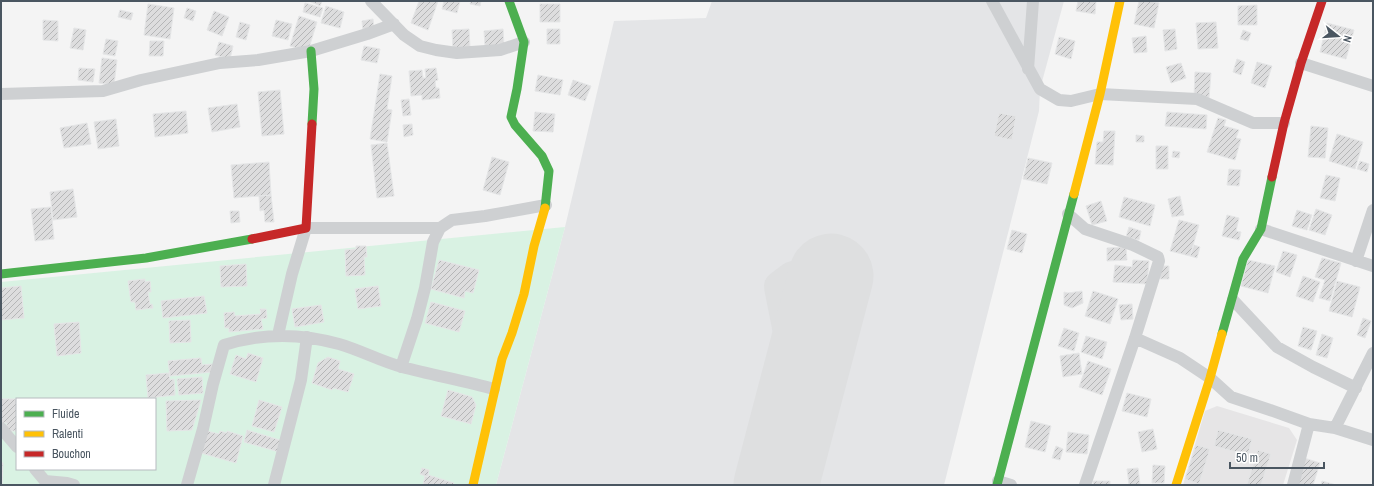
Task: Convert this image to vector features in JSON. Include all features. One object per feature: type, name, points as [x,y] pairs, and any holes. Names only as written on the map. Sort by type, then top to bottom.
[{"type":"street","points":[[372,1],[404,35],[420,46],[457,53],[500,50],[524,42]]},
{"type":"street","points":[[473,485],[494,389],[502,359],[524,294],[534,246],[546,205],[549,171],[542,156],[515,125],[511,117],[524,42],[509,1]]},
{"type":"street","points":[[992,1],[1040,89],[1059,100],[1071,100],[1100,94],[1197,98],[1252,123],[1284,123]]},
{"type":"street","points":[[1028,69],[1033,1]]},
{"type":"street","points":[[1011,485],[998,483],[1100,94],[1120,1]]},
{"type":"street","points":[[1176,485],[1210,378],[1233,300],[1243,259],[1261,229],[1284,123],[1301,63],[1322,1]]},
{"type":"street","points":[[1,94],[103,91],[148,79],[220,64],[258,60],[311,51],[394,24]]},
{"type":"street","points":[[278,335],[292,274],[306,228],[314,89],[311,51]]},
{"type":"street","points":[[1301,63],[1373,86]]},
{"type":"street","points":[[401,367],[425,288],[433,242],[440,228],[452,220],[485,216],[546,205]]},
{"type":"street","points":[[1356,261],[1373,210]]},
{"type":"street","points":[[1068,214],[1085,229],[1132,245],[1158,257],[1159,260],[1135,338],[1085,485]]},
{"type":"street","points":[[1,274],[146,258],[306,228],[440,228]]},
{"type":"street","points":[[1261,229],[1373,266]]},
{"type":"street","points":[[1233,300],[1277,347],[1356,388]]},
{"type":"street","points":[[187,485],[224,345],[244,338],[278,335],[308,337],[339,344],[401,367],[494,389]]},
{"type":"street","points":[[274,485],[301,380],[308,337]]},
{"type":"street","points":[[1135,338],[1180,358],[1210,378],[1231,397],[1309,424],[1335,428],[1373,440]]},
{"type":"street","points":[[1335,428],[1373,353]]},
{"type":"street","points":[[1292,485],[1309,424]]},
{"type":"street","points":[[1,428],[16,446]]},
{"type":"street","points":[[36,470],[45,481],[74,485]]},
{"type":"shaded area","points":[[712,1],[1064,1],[1040,89],[1039,111],[944,485],[496,485],[565,227],[614,21],[706,18]]},
{"type":"shaded area","points":[[1217,406],[1289,428],[1297,440],[1283,485],[1183,485],[1205,411]]},
{"type":"green space","points":[[565,227],[496,485],[1,485],[1,282]]},
{"type":"building","points":[[309,1],[322,1],[320,6]]},
{"type":"building","points":[[419,1],[438,1],[428,30],[411,23]]},
{"type":"building","points":[[444,1],[460,1],[457,13],[442,9]]},
{"type":"building","points":[[471,1],[481,1],[480,6],[470,4]]},
{"type":"building","points":[[1078,1],[1096,1],[1095,14],[1076,11]]},
{"type":"building","points":[[1139,1],[1159,3],[1154,28],[1134,24]]},
{"type":"building","points":[[305,3],[323,8],[320,17],[303,12]]},
{"type":"building","points":[[148,4],[174,8],[170,39],[144,35]]},
{"type":"building","points":[[540,4],[560,4],[560,22],[540,22]]},
{"type":"building","points":[[1257,5],[1257,25],[1238,25],[1238,6]]},
{"type":"building","points":[[326,6],[344,12],[340,28],[321,23]]},
{"type":"building","points":[[187,8],[196,11],[193,21],[184,18]]},
{"type":"building","points":[[120,10],[133,13],[131,20],[118,17]]},
{"type":"building","points":[[214,11],[229,17],[222,36],[207,30]]},
{"type":"building","points":[[299,16],[317,22],[308,51],[290,46]]},
{"type":"building","points":[[373,19],[374,30],[363,31],[362,21]]},
{"type":"building","points":[[43,20],[58,21],[58,41],[43,40]]},
{"type":"building","points":[[276,20],[292,24],[288,40],[272,36]]},
{"type":"building","points":[[240,22],[250,25],[246,40],[236,37]]},
{"type":"building","points":[[1216,22],[1218,48],[1198,49],[1196,23]]},
{"type":"building","points":[[1327,23],[1354,30],[1346,59],[1320,52]]},
{"type":"building","points":[[74,28],[86,30],[83,50],[70,48]]},
{"type":"building","points":[[469,29],[470,48],[453,50],[452,30]]},
{"type":"building","points":[[503,29],[504,45],[485,46],[484,31]]},
{"type":"building","points":[[547,29],[560,29],[560,44],[547,44]]},
{"type":"building","points":[[1175,29],[1177,49],[1165,51],[1163,30]]},
{"type":"building","points":[[1243,30],[1251,33],[1248,41],[1240,39]]},
{"type":"building","points":[[1146,36],[1147,52],[1134,53],[1132,38]]},
{"type":"building","points":[[1059,37],[1075,41],[1071,59],[1055,54]]},
{"type":"building","points":[[106,39],[118,41],[115,56],[103,54]]},
{"type":"building","points":[[150,41],[164,41],[163,56],[149,56]]},
{"type":"building","points":[[219,42],[233,46],[230,59],[215,55]]},
{"type":"building","points":[[364,46],[380,49],[377,63],[361,60]]},
{"type":"building","points":[[102,58],[117,60],[114,85],[99,83]]},
{"type":"building","points":[[1237,59],[1245,62],[1241,75],[1233,72]]},
{"type":"building","points":[[1257,62],[1272,66],[1265,88],[1251,83]]},
{"type":"building","points":[[1181,63],[1186,78],[1171,83],[1166,67]]},
{"type":"building","points":[[79,68],[95,69],[93,82],[78,80]]},
{"type":"building","points":[[436,68],[438,80],[435,81],[436,88],[439,88],[440,98],[422,100],[422,95],[411,96],[409,71],[422,70],[423,78],[426,78],[425,69]]},
{"type":"building","points":[[1195,72],[1211,73],[1209,98],[1194,97]]},
{"type":"building","points":[[380,74],[392,76],[387,109],[392,110],[387,142],[370,139]]},
{"type":"building","points":[[538,75],[563,80],[560,95],[535,91]]},
{"type":"building","points":[[573,80],[591,86],[585,101],[568,95]]},
{"type":"building","points":[[280,90],[284,134],[262,136],[258,92]]},
{"type":"building","points":[[409,99],[411,115],[403,116],[401,100]]},
{"type":"building","points":[[237,104],[240,127],[212,132],[208,108]]},
{"type":"building","points":[[186,111],[188,133],[155,137],[153,114]]},
{"type":"building","points":[[535,112],[555,114],[553,132],[533,131]]},
{"type":"building","points":[[1167,112],[1207,115],[1206,129],[1165,126]]},
{"type":"building","points":[[999,113],[1016,116],[1012,140],[994,136]]},
{"type":"building","points":[[1218,118],[1226,120],[1224,126],[1239,130],[1236,138],[1241,139],[1235,160],[1207,152]]},
{"type":"building","points":[[116,119],[119,146],[98,149],[94,122]]},
{"type":"building","points":[[87,123],[91,144],[64,148],[60,128]]},
{"type":"building","points":[[412,124],[413,135],[404,137],[403,125]]},
{"type":"building","points":[[1311,126],[1328,128],[1325,158],[1308,157]]},
{"type":"building","points":[[1104,131],[1115,131],[1113,165],[1095,164],[1097,142],[1103,142]]},
{"type":"building","points":[[1337,134],[1363,142],[1355,169],[1329,161]]},
{"type":"building","points":[[1136,135],[1144,136],[1144,142],[1136,142]]},
{"type":"building","points":[[387,143],[394,196],[377,198],[371,145]]},
{"type":"building","points":[[1156,146],[1168,146],[1168,169],[1156,169]]},
{"type":"building","points":[[1173,151],[1180,152],[1179,158],[1172,157]]},
{"type":"building","points":[[492,157],[509,162],[500,195],[483,190]]},
{"type":"building","points":[[1028,158],[1052,163],[1047,184],[1023,179]]},
{"type":"building","points":[[1360,161],[1369,164],[1367,172],[1357,169]]},
{"type":"building","points":[[269,162],[271,195],[234,198],[231,165]]},
{"type":"building","points":[[1229,169],[1241,170],[1239,186],[1227,185]]},
{"type":"building","points":[[1326,175],[1340,178],[1335,201],[1320,198]]},
{"type":"building","points":[[73,189],[77,217],[53,220],[50,192]]},
{"type":"building","points":[[271,195],[274,222],[265,222],[264,210],[260,211],[259,196]]},
{"type":"building","points":[[1180,196],[1184,215],[1172,217],[1168,199]]},
{"type":"building","points":[[1124,197],[1155,205],[1150,226],[1119,217]]},
{"type":"building","points":[[1101,201],[1107,221],[1092,225],[1086,206]]},
{"type":"building","points":[[51,207],[54,239],[35,241],[31,209]]},
{"type":"building","points":[[1316,209],[1332,215],[1325,235],[1309,230]]},
{"type":"building","points":[[1297,210],[1312,215],[1307,230],[1292,226]]},
{"type":"building","points":[[230,211],[239,211],[240,222],[231,223]]},
{"type":"building","points":[[1227,215],[1239,218],[1236,231],[1241,232],[1239,240],[1222,236]]},
{"type":"building","points":[[1179,220],[1199,225],[1190,256],[1170,251]]},
{"type":"building","points":[[1129,227],[1141,231],[1139,240],[1126,237]]},
{"type":"building","points":[[1012,230],[1027,234],[1022,253],[1007,249]]},
{"type":"building","points":[[1194,245],[1200,247],[1197,258],[1190,256]]},
{"type":"building","points":[[356,246],[366,246],[367,257],[364,257],[365,275],[346,276],[345,250],[356,249]]},
{"type":"building","points":[[1126,247],[1127,260],[1107,261],[1107,248]]},
{"type":"building","points":[[1283,251],[1297,255],[1290,277],[1276,272]]},
{"type":"building","points":[[1322,258],[1341,263],[1330,301],[1319,298],[1325,280],[1315,277]]},
{"type":"building","points":[[439,260],[479,270],[473,293],[465,291],[464,298],[431,289]]},
{"type":"building","points":[[1133,260],[1149,261],[1147,284],[1113,282],[1115,265],[1132,267]]},
{"type":"building","points":[[1248,260],[1275,266],[1268,293],[1241,286]]},
{"type":"building","points":[[246,264],[247,286],[221,287],[220,266]]},
{"type":"building","points":[[1159,266],[1169,266],[1169,279],[1160,279]]},
{"type":"building","points":[[1303,276],[1320,282],[1313,302],[1296,296]]},
{"type":"building","points":[[145,279],[145,282],[150,281],[151,292],[148,292],[150,305],[152,304],[153,308],[136,310],[135,302],[131,302],[128,281]]},
{"type":"building","points":[[1337,281],[1360,287],[1352,317],[1329,311]]},
{"type":"building","points":[[21,286],[24,318],[1,320],[1,288]]},
{"type":"building","points":[[378,286],[381,306],[358,309],[355,289]]},
{"type":"building","points":[[1082,291],[1083,303],[1072,308],[1064,305],[1064,292],[1068,293]]},
{"type":"building","points":[[1093,291],[1118,299],[1110,324],[1085,316]]},
{"type":"building","points":[[204,296],[207,313],[163,318],[161,301]]},
{"type":"building","points":[[431,302],[465,311],[459,332],[425,323]]},
{"type":"building","points":[[1132,304],[1133,319],[1121,320],[1119,305]]},
{"type":"building","points":[[321,305],[324,322],[295,327],[292,309]]},
{"type":"building","points":[[260,309],[266,309],[267,318],[261,319],[263,329],[229,332],[229,328],[225,328],[224,313],[234,312],[235,316],[261,314]]},
{"type":"building","points":[[1363,318],[1371,321],[1365,338],[1357,335]]},
{"type":"building","points":[[190,320],[191,342],[170,343],[169,321]]},
{"type":"building","points":[[79,322],[81,353],[57,356],[54,324]]},
{"type":"building","points":[[1303,327],[1317,331],[1311,350],[1298,346]]},
{"type":"building","points":[[1064,328],[1079,333],[1074,351],[1058,346]]},
{"type":"building","points":[[1322,334],[1333,338],[1327,358],[1316,355]]},
{"type":"building","points":[[1086,336],[1107,342],[1102,359],[1081,352]]},
{"type":"building","points":[[248,353],[263,358],[256,382],[230,374],[236,355],[246,359]]},
{"type":"building","points":[[1079,353],[1082,374],[1063,377],[1060,356]]},
{"type":"building","points":[[328,357],[340,361],[338,369],[354,374],[348,392],[333,388],[332,390],[312,383],[318,363]]},
{"type":"building","points":[[201,358],[202,365],[212,364],[212,372],[170,376],[168,361]]},
{"type":"building","points":[[1088,361],[1111,369],[1102,395],[1079,387]]},
{"type":"building","points":[[169,373],[170,380],[174,379],[175,395],[148,398],[146,375]]},
{"type":"building","points":[[202,377],[203,393],[179,395],[177,379]]},
{"type":"building","points":[[448,390],[472,397],[476,405],[471,424],[441,416]]},
{"type":"building","points":[[1127,393],[1151,399],[1147,417],[1122,411]]},
{"type":"building","points":[[1,399],[16,399],[16,431],[6,431],[7,423],[1,423]]},
{"type":"building","points":[[201,400],[192,430],[167,431],[166,401]]},
{"type":"building","points":[[259,400],[282,407],[274,432],[252,426]]},
{"type":"building","points":[[1031,421],[1051,426],[1045,452],[1025,447]]},
{"type":"building","points":[[1153,429],[1157,449],[1142,452],[1138,432]]},
{"type":"building","points":[[247,430],[283,441],[279,452],[244,442]]},
{"type":"building","points":[[1218,430],[1252,439],[1248,455],[1214,446]]},
{"type":"building","points":[[207,431],[219,434],[220,431],[227,433],[227,431],[243,436],[236,463],[201,453]]},
{"type":"building","points":[[1068,432],[1089,435],[1087,454],[1066,452]]},
{"type":"building","points":[[1196,445],[1210,449],[1199,484],[1185,479]]},
{"type":"building","points":[[1056,446],[1063,449],[1060,460],[1052,458]]},
{"type":"building","points":[[1258,450],[1271,454],[1261,485],[1250,485],[1247,484]]},
{"type":"building","points":[[1304,458],[1320,463],[1313,485],[1295,485]]},
{"type":"building","points":[[1,462],[3,463],[2,485],[1,485]]},
{"type":"building","points":[[1153,465],[1165,466],[1164,483],[1152,483]]},
{"type":"building","points":[[422,468],[429,470],[428,477],[420,474]]},
{"type":"building","points":[[1138,468],[1140,485],[1129,485],[1127,469]]},
{"type":"building","points":[[428,475],[454,483],[453,485],[423,485],[425,476],[428,477]]},
{"type":"building","points":[[1093,481],[1110,481],[1110,485],[1093,485]]},
{"type":"building","points":[[1322,481],[1336,485],[1321,485]]},
{"type":"taxiway","points":[[795,411],[795,357],[781,287],[793,278],[812,275],[829,283],[836,292],[840,307],[839,322],[831,334],[810,356]]},
{"type":"runway","points":[[776,485],[831,276]]},
{"type":"traffic: fast","points":[[509,1],[524,42],[511,117],[515,125],[542,156],[549,171],[545,208]]},
{"type":"traffic: fast","points":[[311,51],[314,89],[312,124]]},
{"type":"traffic: fast","points":[[1222,334],[1243,259],[1261,229],[1272,177]]},
{"type":"traffic: fast","points":[[997,485],[1074,194]]},
{"type":"traffic: fast","points":[[1,274],[146,258],[252,239]]},
{"type":"traffic: slow","points":[[1074,194],[1100,94],[1120,1]]},
{"type":"traffic: slow","points":[[473,485],[502,359],[524,294],[534,246],[545,208]]},
{"type":"traffic: slow","points":[[1176,485],[1210,378],[1222,334]]},
{"type":"traffic: jam","points":[[1272,177],[1284,123],[1301,63],[1322,1]]},
{"type":"traffic: jam","points":[[252,239],[306,228],[312,124]]}]
